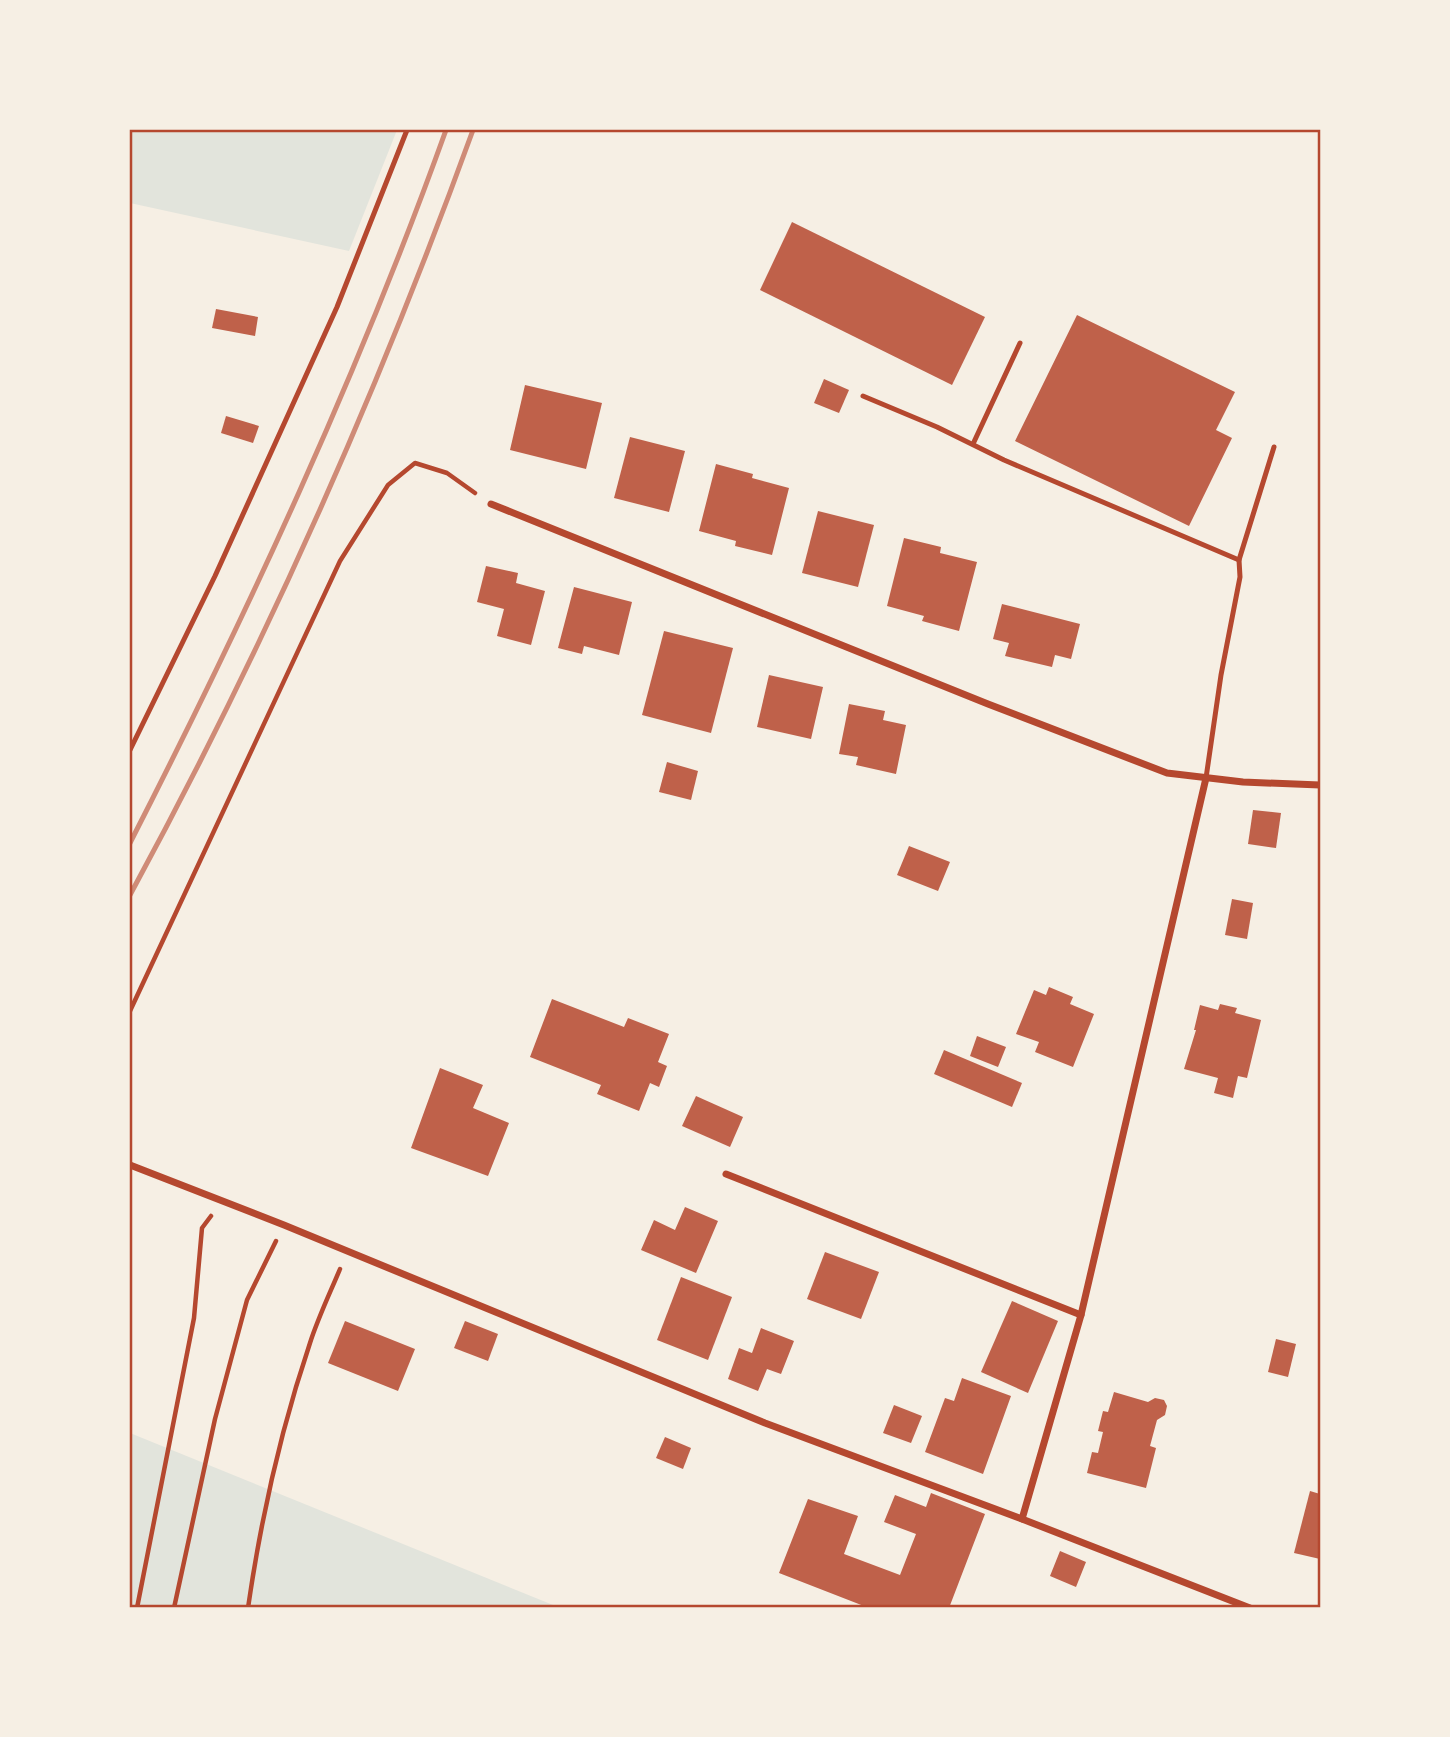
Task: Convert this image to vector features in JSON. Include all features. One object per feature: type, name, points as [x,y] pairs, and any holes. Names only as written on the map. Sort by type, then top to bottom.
[{"type":"street","points":[[491,504],[1167,773],[1321,785]]},
{"type":"street","points":[[1022,1519],[1081,1315],[1206,778]]},
{"type":"street","points":[[130,1165],[284,1225],[765,1423],[1250,1608]]},
{"type":"street","points":[[726,1174],[1081,1315]]},
{"type":"lane","points":[[130,750],[215,576],[331,320],[407,130]]},
{"type":"lane","points":[[973,444],[1020,343]]},
{"type":"lane","points":[[863,396],[1003,460],[1239,561]]},
{"type":"lane","points":[[1206,778],[1221,675],[1240,577],[1239,561],[1274,447]]},
{"type":"path","points":[[130,1011],[340,561],[388,485],[415,463],[447,473],[491,504]]},
{"type":"path","points":[[137,1608],[194,1318],[202,1228],[222,1201]]},
{"type":"path","points":[[174,1608],[215,1419],[247,1300],[284,1225]]},
{"type":"path","points":[[248,1608],[256,1553],[280,1440],[311,1340],[347,1252]]},
{"type":"shaded area","points":[[130,130],[397,130],[349,251],[130,203]]},
{"type":"shaded area","points":[[130,1433],[558,1607],[130,1607]]},
{"type":"building","points":[[792,222],[985,317],[952,385],[760,290]]},
{"type":"building","points":[[216,309],[258,317],[255,336],[212,328]]},
{"type":"building","points":[[1077,315],[1235,392],[1216,430],[1232,438],[1189,526],[1015,441]]},
{"type":"building","points":[[824,379],[849,390],[839,413],[814,403]]},
{"type":"building","points":[[525,385],[602,403],[586,469],[510,450]]},
{"type":"building","points":[[226,416],[259,426],[253,443],[221,433]]},
{"type":"building","points":[[630,437],[685,451],[669,512],[614,498]]},
{"type":"building","points":[[716,464],[789,488],[772,555],[735,546],[736,541],[699,531]]},
{"type":"building","points":[[818,511],[874,525],[858,587],[802,573]]},
{"type":"building","points":[[904,538],[941,547],[940,553],[977,562],[959,631],[922,621],[924,616],[887,606]]},
{"type":"building","points":[[486,566],[518,573],[516,583],[545,591],[531,645],[497,636],[504,609],[477,602]]},
{"type":"building","points":[[574,587],[632,602],[619,655],[584,646],[582,654],[558,648]]},
{"type":"building","points":[[1002,604],[1080,624],[1071,659],[1055,655],[1052,667],[1005,656],[1009,643],[993,639]]},
{"type":"building","points":[[664,631],[733,648],[711,733],[642,715]]},
{"type":"building","points":[[769,675],[823,687],[811,739],[757,727]]},
{"type":"building","points":[[849,704],[885,711],[883,720],[906,725],[896,774],[856,765],[858,757],[839,754]]},
{"type":"building","points":[[667,762],[698,771],[691,800],[659,792]]},
{"type":"building","points":[[1253,810],[1281,813],[1276,848],[1248,844]]},
{"type":"building","points":[[909,846],[950,862],[938,891],[897,875]]},
{"type":"building","points":[[1232,899],[1253,903],[1247,939],[1225,935]]},
{"type":"building","points":[[1049,987],[1073,997],[1070,1004],[1094,1014],[1073,1067],[1035,1052],[1039,1042],[1016,1034],[1034,990],[1046,995]]},
{"type":"building","points":[[552,999],[624,1027],[628,1018],[669,1034],[658,1062],[667,1066],[659,1087],[650,1083],[639,1111],[597,1094],[601,1085],[530,1057]]},
{"type":"building","points":[[1220,1004],[1237,1008],[1235,1013],[1261,1020],[1247,1078],[1238,1076],[1233,1098],[1214,1093],[1218,1078],[1184,1069],[1196,1030],[1200,1005],[1218,1010]]},
{"type":"building","points":[[977,1036],[1006,1047],[998,1067],[970,1056]]},
{"type":"building","points":[[944,1050],[1022,1083],[1012,1107],[934,1074]]},
{"type":"building","points":[[440,1068],[483,1085],[473,1108],[509,1123],[488,1176],[411,1148]]},
{"type":"building","points":[[696,1096],[743,1117],[730,1147],[682,1126]]},
{"type":"building","points":[[685,1207],[718,1221],[696,1273],[641,1250],[654,1220],[675,1230]]},
{"type":"building","points":[[825,1252],[879,1272],[861,1319],[807,1299]]},
{"type":"building","points":[[681,1277],[732,1297],[708,1360],[657,1340]]},
{"type":"building","points":[[1012,1301],[1058,1321],[1028,1393],[981,1372]]},
{"type":"building","points":[[345,1321],[415,1349],[398,1391],[328,1363]]},
{"type":"building","points":[[465,1321],[498,1334],[488,1361],[454,1348]]},
{"type":"building","points":[[761,1328],[794,1341],[781,1374],[767,1369],[758,1391],[728,1379],[739,1348],[752,1353]]},
{"type":"building","points":[[1276,1339],[1296,1344],[1288,1377],[1268,1372]]},
{"type":"building","points":[[962,1378],[1011,1396],[983,1474],[925,1452],[945,1398],[954,1401]]},
{"type":"building","points":[[1114,1392],[1148,1402],[1155,1398],[1164,1400],[1167,1406],[1165,1415],[1157,1420],[1150,1446],[1156,1448],[1146,1488],[1087,1473],[1092,1452],[1098,1453],[1103,1432],[1098,1431],[1103,1411],[1108,1412]]},
{"type":"building","points":[[894,1405],[922,1416],[911,1443],[883,1433]]},
{"type":"building","points":[[665,1437],[691,1448],[683,1469],[656,1458]]},
{"type":"building","points":[[1310,1491],[1320,1494],[1320,1559],[1294,1553]]},
{"type":"building","points":[[931,1493],[985,1514],[949,1608],[869,1608],[779,1573],[808,1499],[858,1516],[844,1554],[900,1575],[916,1534],[884,1522],[895,1495],[926,1507]]},
{"type":"building","points":[[1060,1551],[1086,1562],[1076,1587],[1050,1576]]},
{"type":"railway","points":[[130,843],[217,669],[299,492],[376,312],[446,130]]},
{"type":"railway","points":[[130,895],[226,709],[316,519],[398,326],[473,130]]}]
